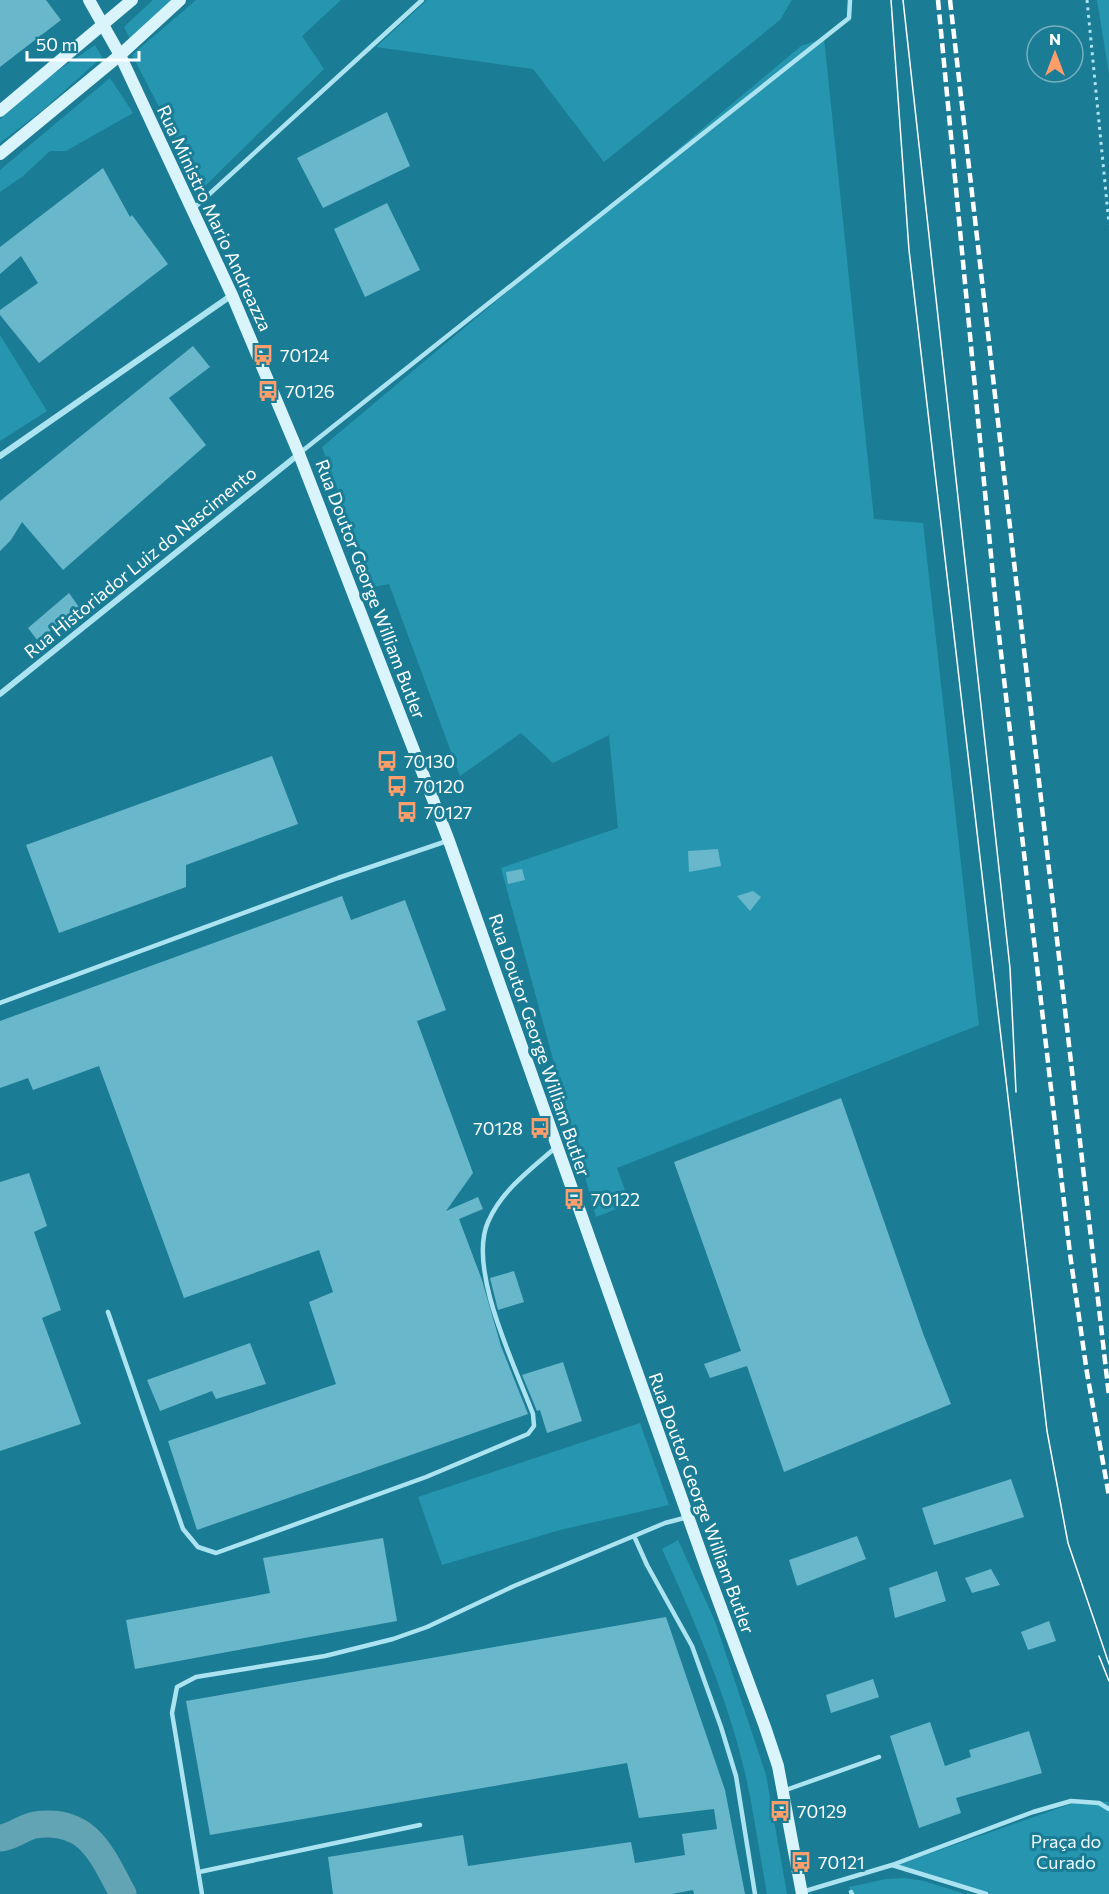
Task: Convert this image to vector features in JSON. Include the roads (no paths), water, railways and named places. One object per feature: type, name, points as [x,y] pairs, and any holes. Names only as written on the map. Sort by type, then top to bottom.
[{"type":"street","name":"Rua Ministro Mario Andreazza","points":[[89,0],[120,55],[232,295],[299,454]]},
{"type":"street","points":[[0,111],[132,0]]},
{"type":"street","points":[[0,154],[120,55],[180,0]]},
{"type":"street","points":[[0,456],[232,295]]},
{"type":"street","name":"Rua Historiador Luiz do Nascimento","points":[[0,694],[299,454]]},
{"type":"street","name":"Rua Doutor George William Butler","points":[[299,454],[449,840],[556,1147],[765,1727],[783,1791],[801,1893]]},
{"type":"lane","points":[[192,210],[422,0]]},
{"type":"lane","points":[[299,454],[849,18],[850,0]]},
{"type":"lane","points":[[0,1003],[338,878],[449,840]]},
{"type":"lane","points":[[108,1312],[170,1496],[190,1541],[207,1551],[216,1553],[286,1529],[492,1450],[528,1434],[534,1426],[532,1414],[484,1277],[482,1251],[487,1224],[499,1203],[519,1179],[556,1147]]},
{"type":"lane","points":[[202,1894],[172,1713],[177,1687],[196,1677],[325,1656],[393,1639],[427,1627],[514,1586],[665,1523],[688,1517]]},
{"type":"lane","points":[[634,1536],[647,1565],[692,1647],[721,1726],[736,1776],[755,1894]]},
{"type":"lane","points":[[783,1791],[879,1757]]},
{"type":"lane","points":[[801,1893],[892,1865],[1033,1812],[1071,1801],[1099,1803],[1109,1809]]},
{"type":"lane","points":[[199,1872],[420,1825]]},
{"type":"lane","points":[[892,1865],[986,1894]]},
{"type":"waterway","points":[[0,1838],[35,1825],[53,1824],[68,1827],[81,1833],[91,1842],[100,1853],[123,1894]]},
{"type":"tram line","points":[[891,0],[909,250],[1047,1431],[1068,1543],[1109,1664]]},
{"type":"tram line","points":[[903,0],[1010,968],[1016,1092]]},
{"type":"tram line","points":[[1099,1656],[1109,1681]]},
{"type":"railway","points":[[938,0],[997,618],[1070,1254],[1087,1373],[1109,1496]]},
{"type":"railway","points":[[950,0],[1109,1396]]},
{"type":"place","name":"70124","points":[[263,355]]},
{"type":"place","name":"70126","points":[[268,391]]},
{"type":"place","name":"70130","points":[[387,761]]},
{"type":"place","name":"70120","points":[[397,786]]},
{"type":"place","name":"70127","points":[[407,812]]},
{"type":"place","name":"70128","points":[[540,1128]]},
{"type":"place","name":"70122","points":[[574,1199]]},
{"type":"place","name":"70129","points":[[780,1811]]},
{"type":"place","name":"70121","points":[[801,1862]]},
{"type":"park label","name":"Praça do Curado","points":[[1066,1851]]}]
